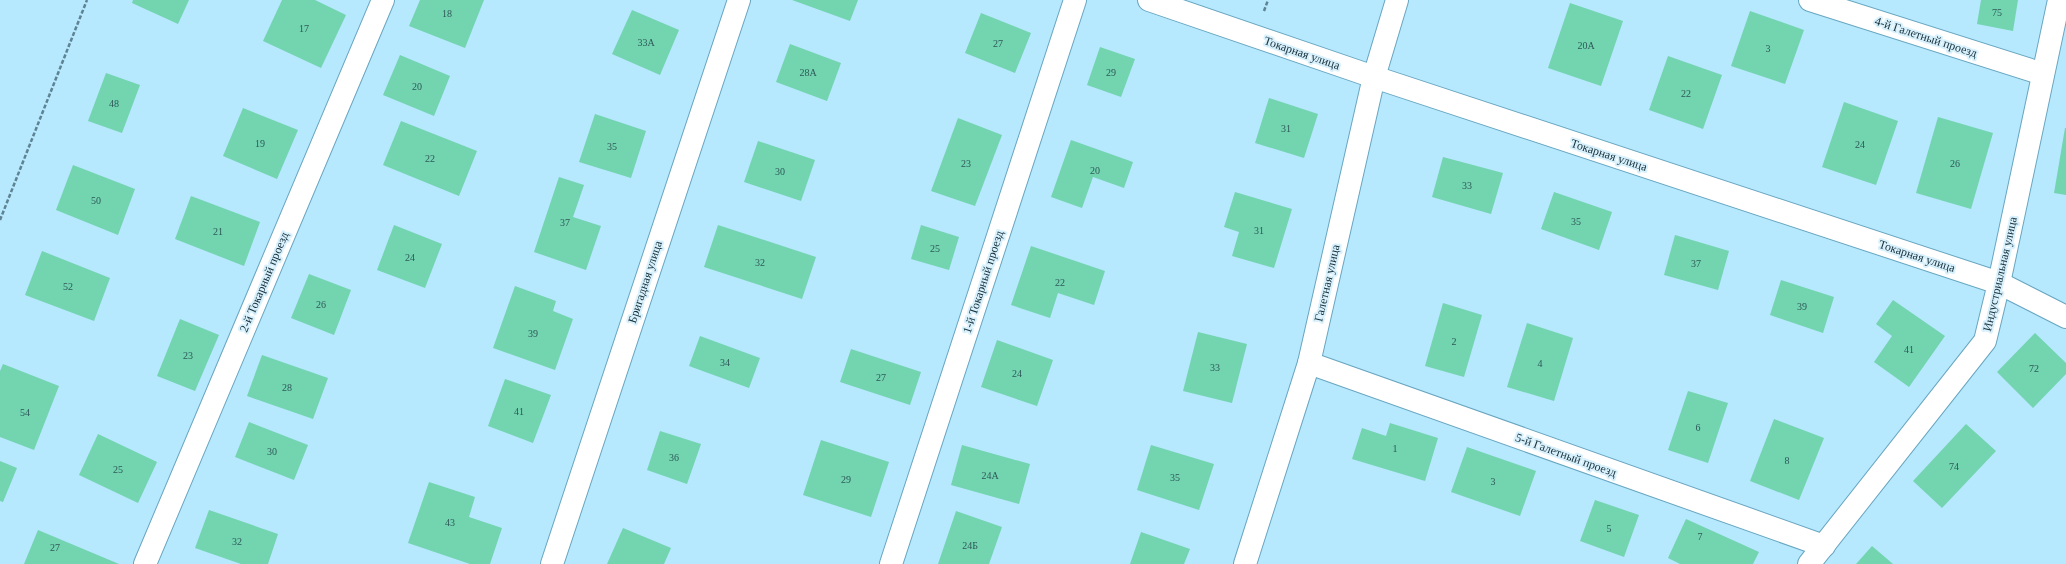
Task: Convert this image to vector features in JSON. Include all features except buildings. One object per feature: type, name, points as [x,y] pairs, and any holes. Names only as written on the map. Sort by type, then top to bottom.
[{"type":"street","name":"2-й Токарный проезд","points":[[145,564],[383,0]]},
{"type":"street","name":"Бригадная улица","points":[[552,564],[739,0]]},
{"type":"street","name":"1-й Токарный проезд","points":[[891,564],[1075,0]]},
{"type":"street","name":"Токарная улица","points":[[1149,0],[1374,77],[1999,282],[2066,317]]},
{"type":"street","name":"Галетная улица","points":[[1245,564],[1309,363],[1374,77],[1397,0]]},
{"type":"street","name":"4-й Галетный проезд","points":[[1810,0],[2043,74]]},
{"type":"street","name":"Индустриальная улица","points":[[1809,564],[1984,341],[1999,282],[2059,0]]},
{"type":"street","name":"5-й Галетный проезд","points":[[1309,363],[1824,546]]},
{"type":"path","points":[[0,220],[87,0]]}]
